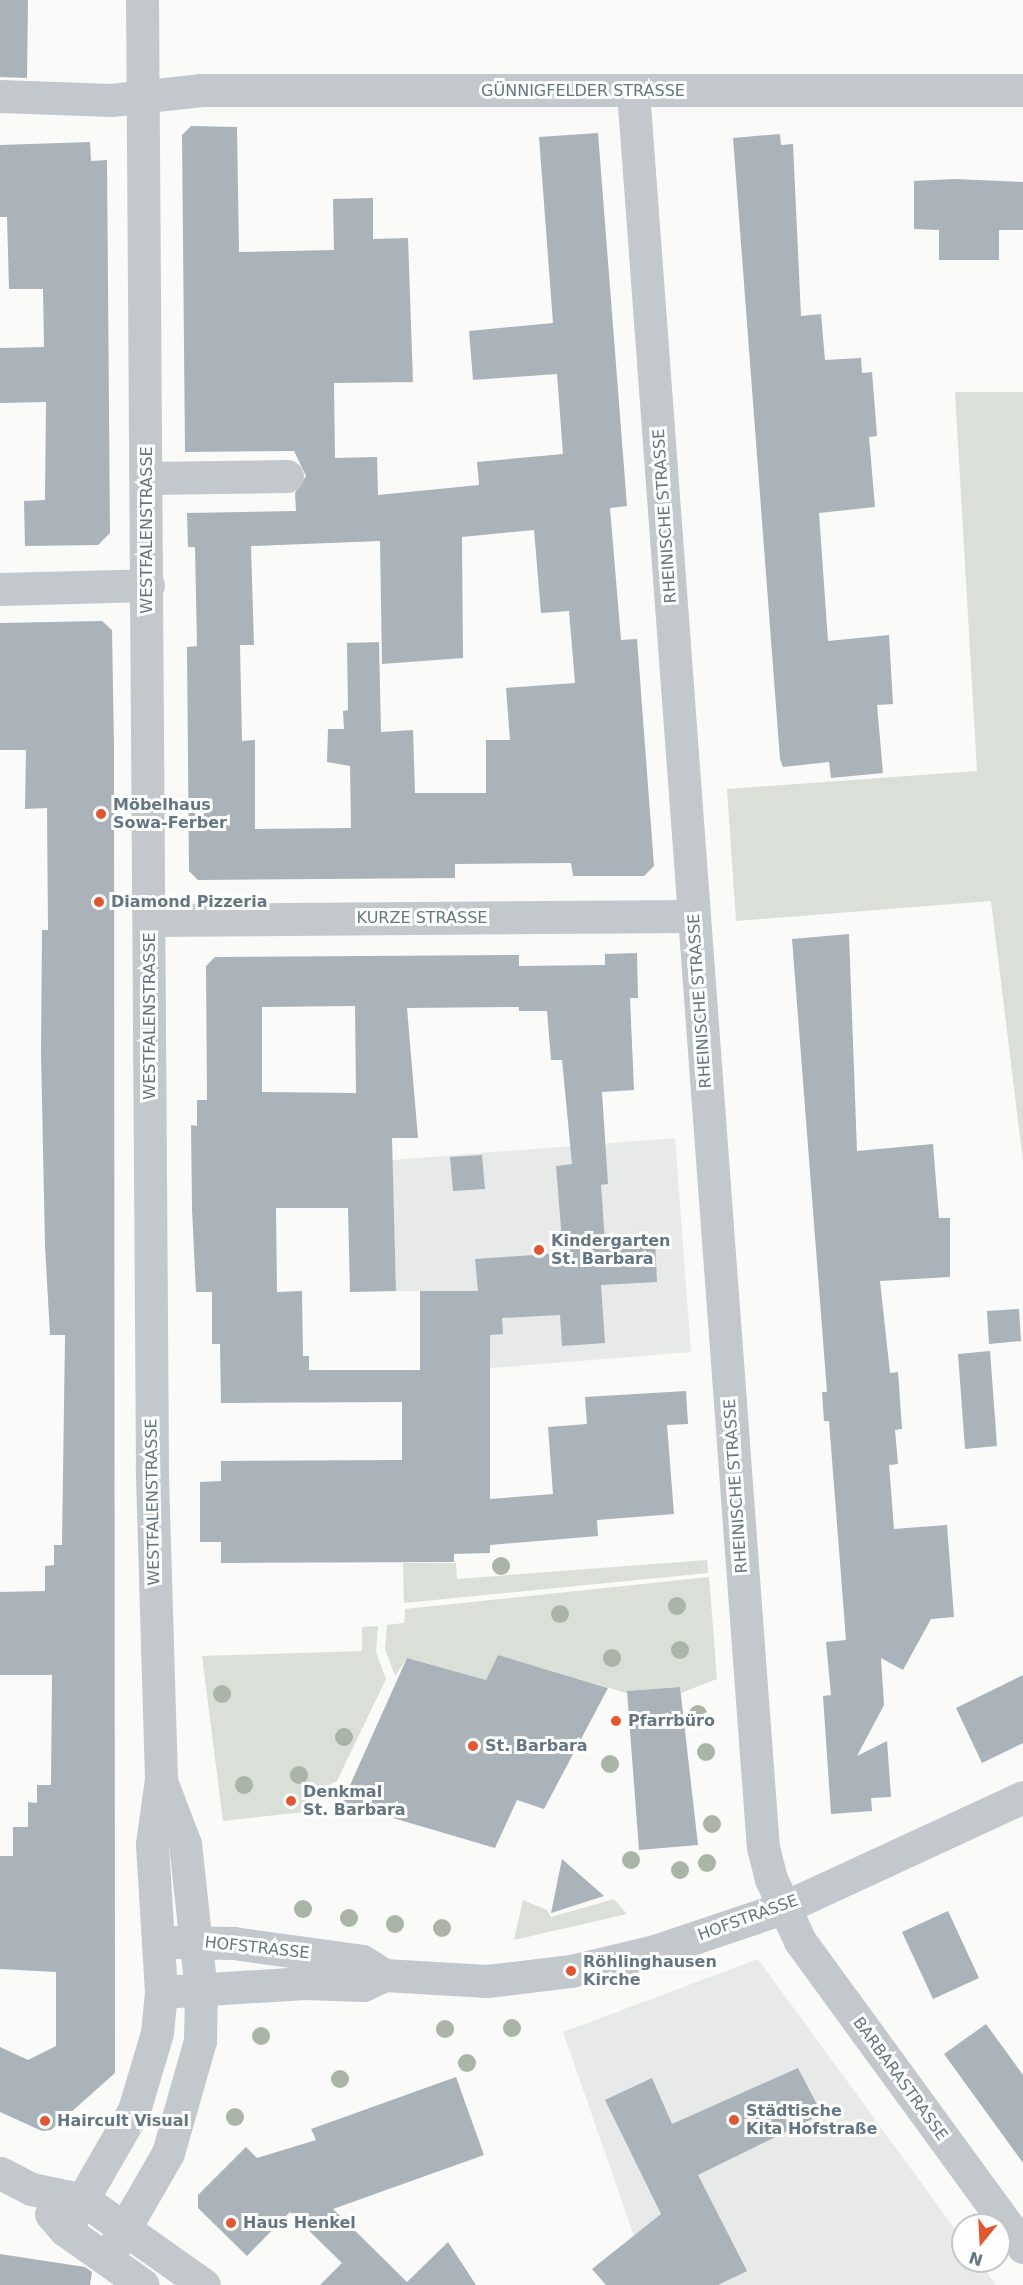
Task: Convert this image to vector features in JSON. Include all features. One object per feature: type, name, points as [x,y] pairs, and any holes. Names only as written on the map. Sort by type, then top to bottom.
[{"type":"street","name":"WESTFALENSTRASSE","points":[[65,2230],[134,2110],[155,2042],[161,1992],[161,1942],[152,1844],[160,1779],[149,920],[142,0]]},
{"type":"street","name":"GÜNNIGFELDER STRASSE","points":[[0,96],[111,100],[143,94],[1023,90]]},
{"type":"street","name":"RHEINISCHE STRASSE","points":[[633,91],[763,1847],[783,1908]]},
{"type":"street","points":[[147,478],[287,476]]},
{"type":"street","points":[[0,589],[148,585]]},
{"type":"street","name":"KURZE STRASSE","points":[[149,920],[694,916]]},
{"type":"street","name":"WESTFALENSTRASSE","points":[[106,2259],[152,2188],[180,2122],[200,2041],[201,1991],[185,1844],[160,1779]]},
{"type":"street","name":"HOFSTRASSE","points":[[161,1992],[305,1983],[363,1985],[384,1975],[487,1981],[571,1971],[655,1952],[783,1908],[1023,1797]]},
{"type":"street","name":"BARBARASTRASSE","points":[[783,1908],[800,1941],[1023,2247]]},
{"type":"street","name":"HOFSTRASSE","points":[[161,1942],[195,1942],[362,1961],[384,1975]]},
{"type":"street","points":[[0,2173],[30,2189],[84,2199],[204,2285]]},
{"type":"street","points":[[30,2189],[65,2230],[142,2285]]},
{"type":"shaded area","points":[[955,392],[1023,392],[1023,1161],[991,901],[736,921],[727,789],[977,771]]},
{"type":"shaded area","name":"Kindergarten St. Barbara","points":[[675,1138],[691,1352],[454,1371],[453,1291],[396,1291],[392,1160]]},
{"type":"shaded area","points":[[707,1560],[708,1573],[404,1603],[403,1563],[456,1563],[457,1579]]},
{"type":"shaded area","points":[[709,1577],[717,1679],[681,1693],[680,1687],[640,1690],[640,1697],[498,1655],[486,1680],[407,1658],[395,1676],[385,1649],[387,1625],[404,1623],[405,1609]]},
{"type":"shaded area","points":[[378,1626],[376,1652],[386,1679],[337,1781],[316,1791],[303,1812],[223,1821],[202,1656],[362,1651],[362,1627]]},
{"type":"shaded area","points":[[614,1899],[627,1914],[514,1940],[523,1900],[547,1910],[551,1917]]},
{"type":"shaded area","name":"Städtische Kita Hofstraße","points":[[758,1959],[951,2224],[951,2273],[988,2273],[996,2285],[651,2285],[563,2032]]},
{"type":"building","points":[[0,0],[28,0],[27,78],[0,77]]},
{"type":"building","points":[[191,126],[237,127],[239,252],[334,250],[333,199],[373,198],[373,239],[408,238],[413,382],[334,383],[335,458],[377,457],[378,495],[479,485],[477,462],[563,454],[557,374],[473,380],[469,331],[553,323],[539,137],[598,133],[627,506],[610,508],[621,640],[637,639],[654,866],[644,876],[573,876],[571,863],[455,864],[455,878],[198,880],[189,871],[187,647],[197,646],[195,547],[188,547],[187,513],[296,511],[295,493],[306,476],[294,451],[185,452],[182,135]],"holes":[[[534,530],[541,613],[569,611],[575,683],[506,688],[510,740],[486,740],[486,793],[415,793],[413,730],[381,732],[379,642],[347,643],[348,710],[343,711],[344,729],[328,729],[327,762],[350,766],[351,828],[255,829],[255,740],[242,741],[240,645],[254,645],[251,546],[380,541],[382,664],[463,658],[462,537]]]},
{"type":"building","points":[[780,134],[781,145],[793,144],[801,316],[821,314],[825,360],[861,358],[862,373],[872,372],[877,436],[869,437],[875,507],[819,513],[828,641],[889,635],[893,704],[877,705],[883,773],[831,778],[829,762],[783,767],[780,759],[733,138]]},
{"type":"building","points":[[90,142],[91,161],[107,160],[110,533],[98,545],[25,546],[24,501],[45,500],[46,402],[0,403],[0,348],[44,347],[43,289],[9,289],[7,217],[0,217],[0,145]]},
{"type":"building","points":[[954,179],[1023,182],[1023,230],[999,230],[999,260],[939,260],[939,230],[914,229],[914,181]]},
{"type":"building","points":[[102,621],[112,630],[114,749],[115,2073],[51,2130],[42,2131],[0,2112],[0,2047],[28,2060],[56,2046],[56,1972],[0,1969],[0,1856],[13,1856],[13,1827],[28,1827],[28,1802],[37,1803],[37,1785],[51,1785],[52,1675],[0,1675],[0,1592],[45,1591],[45,1566],[54,1565],[54,1545],[62,1545],[65,1335],[50,1335],[45,1246],[41,1053],[42,930],[48,930],[47,808],[25,809],[26,750],[0,750],[0,623]]},
{"type":"building","points":[[849,934],[857,1151],[933,1144],[939,1218],[950,1218],[950,1277],[880,1281],[890,1373],[898,1372],[902,1429],[895,1430],[898,1464],[889,1465],[894,1529],[947,1525],[954,1617],[931,1619],[903,1670],[881,1658],[884,1705],[857,1756],[887,1741],[891,1797],[871,1798],[872,1811],[831,1814],[823,1696],[831,1695],[826,1642],[846,1640],[829,1421],[824,1421],[822,1392],[827,1392],[792,939]]},
{"type":"building","points":[[637,953],[638,998],[630,998],[634,1090],[602,1092],[608,1184],[601,1185],[605,1242],[655,1239],[657,1282],[601,1285],[605,1343],[562,1346],[560,1315],[502,1318],[503,1334],[490,1335],[490,1499],[553,1494],[548,1427],[587,1424],[585,1397],[686,1391],[688,1424],[667,1425],[674,1514],[597,1520],[598,1536],[490,1545],[490,1553],[454,1554],[454,1562],[221,1563],[221,1542],[200,1542],[200,1482],[221,1481],[221,1461],[402,1460],[402,1402],[221,1403],[220,1344],[212,1344],[212,1292],[196,1292],[192,1209],[191,1125],[197,1126],[197,1100],[207,1100],[206,966],[215,957],[519,955],[519,966],[605,965],[605,954]],"holes":[[[355,1006],[356,1093],[262,1092],[262,1007]],[[519,1007],[519,1011],[547,1011],[551,1060],[562,1060],[572,1164],[556,1166],[563,1253],[475,1259],[478,1291],[420,1291],[420,1370],[309,1370],[309,1356],[303,1356],[302,1291],[277,1292],[276,1208],[348,1208],[350,1292],[396,1291],[392,1138],[418,1138],[407,1008]]]},
{"type":"building","points":[[482,1155],[485,1189],[453,1191],[450,1157]]},
{"type":"building","points":[[1019,1309],[1021,1341],[989,1344],[987,1311]]},
{"type":"building","points":[[990,1351],[997,1446],[965,1449],[958,1354]]},
{"type":"building","name":"St. Barbara","points":[[498,1655],[608,1688],[544,1809],[517,1800],[495,1848],[342,1803],[407,1658],[486,1680]]},
{"type":"building","points":[[1023,1675],[1023,1743],[982,1763],[956,1708]]},
{"type":"building","points":[[680,1687],[698,1845],[639,1850],[627,1691]]},
{"type":"building","points":[[562,1859],[604,1896],[551,1913]]},
{"type":"building","points":[[948,1911],[979,1978],[933,1999],[902,1932]]},
{"type":"building","points":[[986,2024],[1023,2075],[1023,2163],[944,2054]]},
{"type":"building","points":[[798,2068],[822,2114],[698,2175],[747,2271],[718,2285],[606,2285],[592,2269],[661,2214],[605,2100],[652,2078],[672,2124]]},
{"type":"building","points":[[456,2077],[484,2155],[333,2209],[407,2282],[448,2242],[476,2285],[320,2285],[342,2263],[290,2212],[247,2256],[198,2208],[198,2195],[246,2147],[257,2158],[316,2140],[311,2129]]},
{"type":"building","points":[[0,2254],[85,2267],[92,2272],[90,2285],[0,2285]]},
{"type":"place","name":"Möbelhaus Sowa-Ferber","points":[[101,814]]},
{"type":"place","name":"Diamond Pizzeria","points":[[99,902]]},
{"type":"place","name":"Kindergarten St. Barbara","points":[[539,1250]]},
{"type":"place","name":"Pfarrbüro","points":[[616,1721]]},
{"type":"place","name":"St. Barbara","points":[[473,1746]]},
{"type":"place","name":"Denkmal St. Barbara","points":[[291,1801]]},
{"type":"place","name":"Röhlinghausen Kirche","points":[[571,1971]]},
{"type":"place","name":"Städtische Kita Hofstraße","points":[[734,2120]]},
{"type":"place","name":"Haircult Visual","points":[[45,2121]]},
{"type":"place","name":"Haus Henkel","points":[[231,2223]]}]
